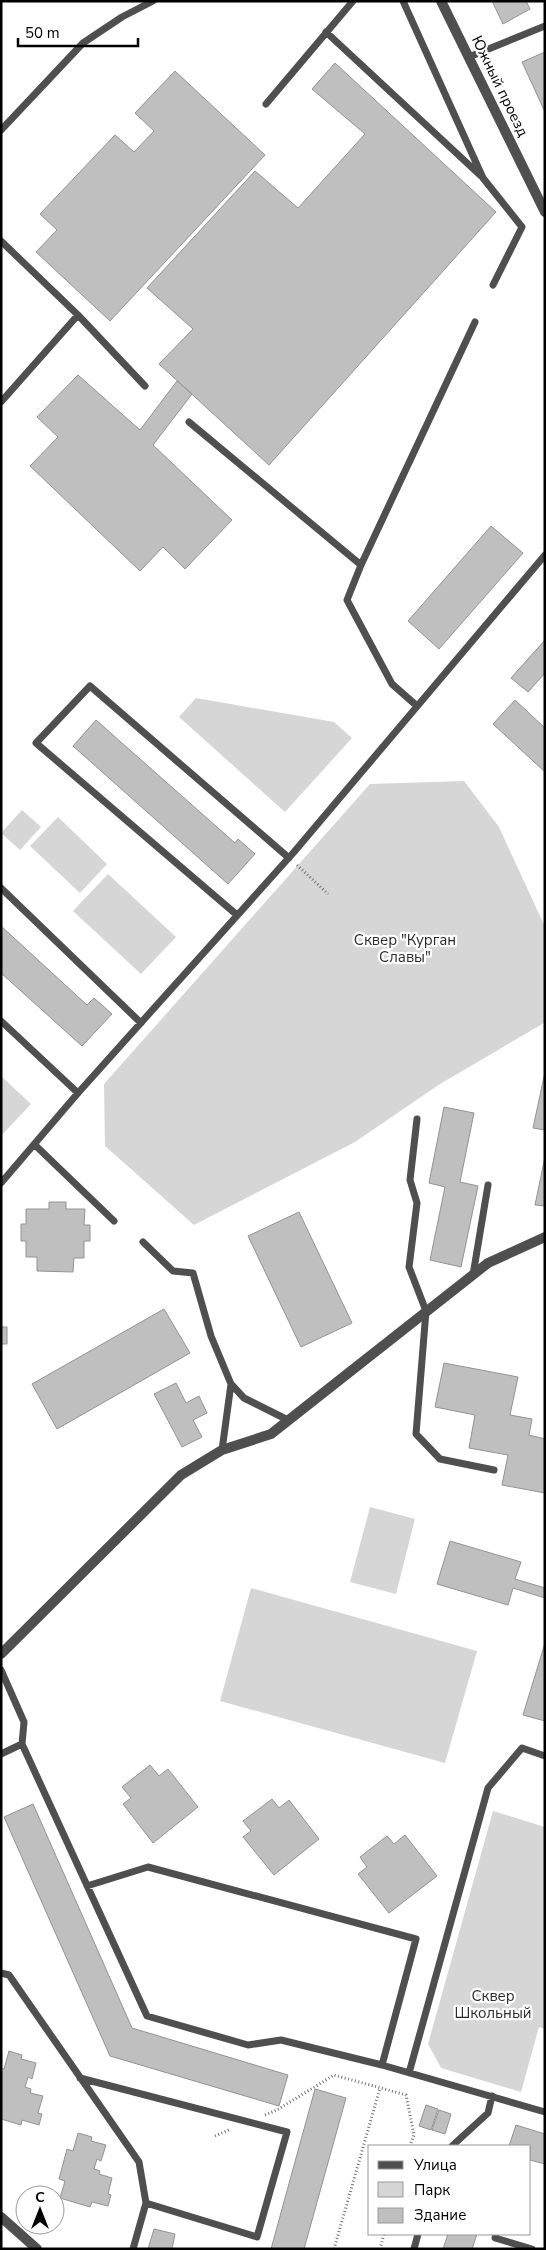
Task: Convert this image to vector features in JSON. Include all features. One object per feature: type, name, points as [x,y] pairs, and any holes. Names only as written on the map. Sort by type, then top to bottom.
[{"type":"street","name":"Южный проезд","points":[[441,1],[545,212]]},
{"type":"street","points":[[1,1654],[182,1475],[222,1450],[271,1434],[488,1263],[545,1236]]},
{"type":"street","points":[[1,2217],[37,2249]]},
{"type":"lane","points":[[1,130],[83,43],[122,17],[153,1]]},
{"type":"lane","points":[[266,104],[353,1]]},
{"type":"lane","points":[[403,1],[483,178]]},
{"type":"lane","points":[[469,57],[545,26]]},
{"type":"lane","points":[[326,32],[483,178],[522,227],[493,285]]},
{"type":"lane","points":[[1,241],[78,316],[145,386]]},
{"type":"lane","points":[[1,402],[78,316]]},
{"type":"lane","points":[[417,706],[392,684],[347,600],[361,566],[475,322]]},
{"type":"lane","points":[[189,422],[361,566]]},
{"type":"lane","points":[[1,1183],[78,1093],[289,858],[545,555]]},
{"type":"lane","points":[[237,915],[36,743],[90,686],[289,858]]},
{"type":"lane","points":[[1,888],[141,1023]]},
{"type":"lane","points":[[1,1021],[78,1093]]},
{"type":"lane","points":[[417,1119],[410,1180],[417,1203],[409,1267],[426,1311],[416,1434],[440,1459],[494,1470]]},
{"type":"lane","points":[[35,1145],[114,1221]]},
{"type":"lane","points":[[473,1274],[488,1186]]},
{"type":"lane","points":[[143,1242],[173,1271],[192,1274],[211,1336],[231,1384],[244,1398],[288,1420]]},
{"type":"lane","points":[[222,1450],[231,1384]]},
{"type":"lane","points":[[1,1670],[24,1722],[22,1744],[147,2016],[248,2045],[281,2040],[382,2065],[545,2112]]},
{"type":"lane","points":[[1,1754],[22,1744]]},
{"type":"lane","points":[[408,2073],[488,1788],[522,1748],[545,1756]]},
{"type":"lane","points":[[87,1886],[148,1866],[416,1939],[382,2065]]},
{"type":"lane","points":[[1,1973],[9,1975],[138,2162],[146,2203],[133,2249]]},
{"type":"lane","points":[[80,2078],[287,2132],[257,2237],[146,2203]]},
{"type":"lane","points":[[453,2145],[488,2113],[492,2096]]},
{"type":"lane","points":[[414,2249],[418,2235]]},
{"type":"lane","points":[[496,2235],[495,2238],[532,2249]]},
{"type":"path","points":[[289,858],[328,894]]},
{"type":"path","points":[[215,2136],[277,2110],[334,2075],[406,2096],[414,2135],[410,2145]]},
{"type":"path","points":[[334,2249],[380,2088]]},
{"type":"path","points":[[380,2249],[384,2235]]},
{"type":"green space","points":[[196,698],[334,722],[352,738],[285,812],[179,717]]},
{"type":"green space","name":"Сквер \"Курган Славы\"","points":[[464,781],[499,827],[545,927],[544,1023],[440,1084],[355,1142],[194,1225],[105,1146],[104,1084],[370,784]]},
{"type":"green space","points":[[22,810],[41,827],[20,850],[1,833]]},
{"type":"green space","points":[[58,817],[107,864],[80,893],[30,846]]},
{"type":"green space","points":[[108,874],[176,937],[141,974],[73,911]]},
{"type":"green space","points":[[1,1076],[31,1104],[1,1136]]},
{"type":"green space","points":[[370,1507],[415,1519],[396,1594],[350,1582]]},
{"type":"green space","points":[[251,1588],[477,1651],[445,1763],[220,1701]]},
{"type":"green space","name":"Сквер Школьный","points":[[493,1811],[545,1827],[545,2029],[539,2027],[521,2092],[441,2068],[428,2044]]},
{"type":"building","points":[[492,1],[526,1],[530,9],[503,24]]},
{"type":"building","points":[[545,52],[545,112],[522,62]]},
{"type":"building","points":[[335,63],[496,212],[269,465],[159,364],[193,329],[147,288],[255,171],[298,208],[365,134],[312,89]]},
{"type":"building","points":[[175,71],[265,155],[110,321],[36,252],[57,230],[40,214],[115,135],[134,152],[154,131],[135,113]]},
{"type":"building","points":[[78,375],[140,430],[177,381],[192,394],[153,445],[232,520],[185,569],[163,547],[140,571],[30,466],[58,437],[37,417]]},
{"type":"building","points":[[491,526],[523,553],[439,649],[408,621]]},
{"type":"building","points":[[545,640],[545,673],[528,692],[511,678]]},
{"type":"building","points":[[515,700],[545,728],[545,772],[493,724]]},
{"type":"building","points":[[96,720],[235,843],[238,839],[255,854],[228,884],[73,746]]},
{"type":"building","points":[[1,926],[87,1005],[94,998],[112,1014],[82,1046],[1,973]]},
{"type":"building","points":[[545,1072],[545,1130],[533,1128]]},
{"type":"building","points":[[444,1107],[474,1113],[460,1182],[478,1186],[461,1267],[430,1260],[445,1187],[429,1183]]},
{"type":"building","points":[[545,1157],[545,1206],[535,1205]]},
{"type":"building","points":[[49,1202],[66,1202],[66,1209],[85,1209],[84,1225],[90,1225],[90,1241],[84,1241],[84,1258],[74,1258],[73,1272],[37,1271],[37,1257],[26,1257],[26,1241],[21,1241],[21,1224],[26,1224],[26,1209],[49,1209]]},
{"type":"building","points":[[299,1212],[352,1323],[301,1347],[248,1236]]},
{"type":"building","points":[[164,1309],[190,1353],[57,1429],[32,1384]]},
{"type":"building","points":[[1,1327],[7,1327],[7,1344],[1,1344]]},
{"type":"building","points":[[444,1363],[518,1377],[510,1415],[532,1419],[529,1435],[545,1439],[545,1493],[502,1485],[508,1455],[469,1448],[475,1415],[435,1407]]},
{"type":"building","points":[[176,1383],[186,1403],[199,1396],[207,1413],[193,1420],[202,1437],[182,1447],[154,1394]]},
{"type":"building","points":[[450,1541],[521,1562],[515,1579],[545,1588],[545,1598],[513,1588],[508,1605],[437,1584]]},
{"type":"building","points":[[545,1643],[545,1721],[523,1715]]},
{"type":"building","points":[[150,1765],[159,1776],[168,1769],[198,1807],[153,1843],[123,1804],[131,1798],[122,1787]]},
{"type":"building","points":[[272,1799],[279,1808],[289,1800],[319,1839],[274,1875],[243,1837],[251,1831],[243,1821]]},
{"type":"building","points":[[33,1804],[132,2028],[288,2075],[279,2106],[110,2056],[4,1817]]},
{"type":"building","points":[[405,1835],[437,1876],[389,1913],[358,1874],[367,1867],[360,1857],[387,1836],[394,1844]]},
{"type":"building","points":[[9,2051],[22,2055],[21,2059],[36,2063],[32,2079],[28,2077],[25,2087],[31,2089],[30,2093],[43,2096],[38,2113],[42,2114],[39,2125],[22,2120],[21,2125],[1,2119],[1,2068],[4,2069]]},
{"type":"building","points":[[315,2089],[346,2098],[304,2249],[271,2249]]},
{"type":"building","points":[[426,2105],[438,2109],[431,2130],[419,2126]]},
{"type":"building","points":[[439,2110],[451,2114],[445,2134],[432,2130]]},
{"type":"building","points":[[516,2125],[545,2134],[545,2164],[531,2160],[531,2145],[509,2145]]},
{"type":"building","points":[[78,2133],[92,2137],[91,2141],[106,2145],[101,2161],[97,2159],[94,2169],[100,2171],[99,2174],[112,2178],[108,2194],[111,2195],[108,2206],[92,2202],[90,2207],[65,2200],[65,2181],[59,2179],[67,2149],[73,2151]]},
{"type":"building","points":[[154,2229],[175,2234],[172,2249],[148,2249]]},
{"type":"building","points":[[448,2235],[477,2235],[472,2249],[443,2249]]}]
